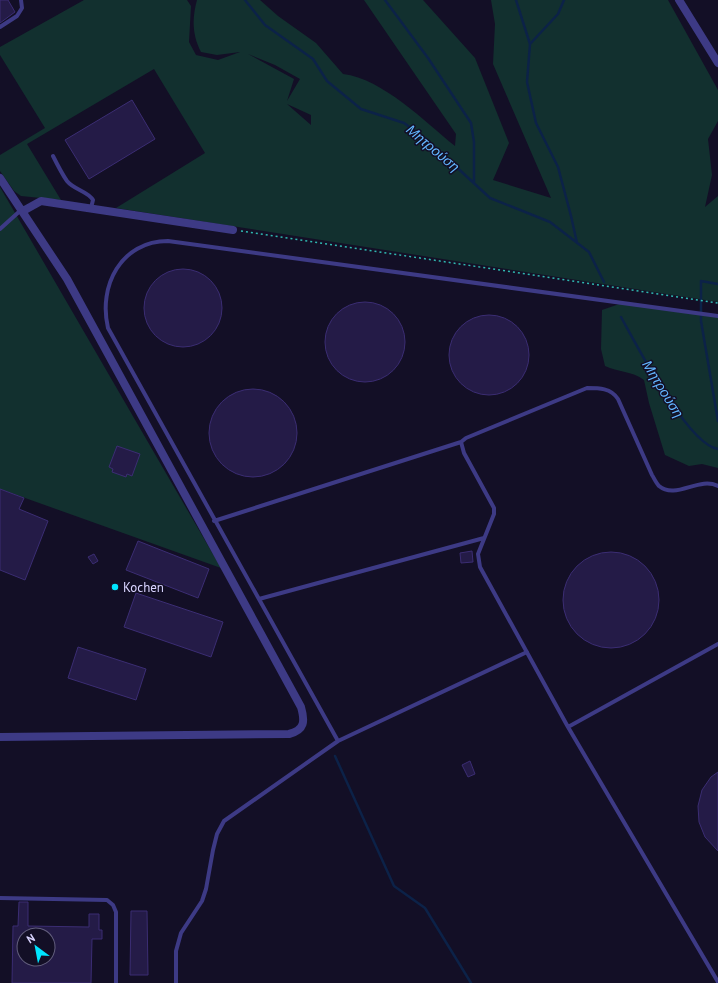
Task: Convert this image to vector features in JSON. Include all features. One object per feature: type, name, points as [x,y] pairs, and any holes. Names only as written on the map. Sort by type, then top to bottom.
[{"type":"street","points":[[679,0],[718,63]]},
{"type":"street","points":[[0,178],[67,279],[301,707],[305,719],[303,726],[296,732],[289,734],[0,737]]},
{"type":"street","points":[[22,210],[41,201],[233,230]]},
{"type":"lane","points":[[0,27],[17,16],[22,8],[21,0]]},
{"type":"lane","points":[[52,156],[68,182],[90,195],[93,200],[90,208]]},
{"type":"lane","points":[[0,229],[22,210]]},
{"type":"lane","points":[[338,741],[108,328],[105,314],[108,286],[114,272],[131,254],[151,243],[168,242],[718,316]]},
{"type":"lane","points":[[214,520],[461,442],[466,438],[587,388],[600,388],[611,391],[618,399],[652,475],[659,486],[668,490],[707,483],[718,486]]},
{"type":"lane","points":[[461,442],[464,453],[494,508],[494,514],[478,554],[480,567],[568,727],[718,982]]},
{"type":"lane","points":[[259,599],[484,538]]},
{"type":"lane","points":[[568,727],[718,644]]},
{"type":"lane","points":[[176,983],[176,950],[181,934],[202,901],[206,889],[217,834],[224,821],[338,741],[527,652]]},
{"type":"lane","points":[[0,898],[107,900],[113,905],[116,912],[116,983]]},
{"type":"path","points":[[233,230],[718,304]]},
{"type":"green space","points":[[84,0],[187,0],[191,6],[189,42],[196,55],[218,60],[240,52],[217,55],[201,52],[194,33],[194,13],[197,0],[260,0],[278,16],[316,43],[343,74],[373,84],[388,92],[455,146],[456,134],[364,0],[423,0],[475,58],[509,143],[493,180],[551,198],[493,64],[495,24],[491,0],[668,0],[718,90],[718,121],[708,139],[712,175],[705,207],[718,196],[718,302],[116,208],[205,153],[154,69],[27,144],[61,200],[21,196],[14,191],[0,171],[0,155],[45,128],[0,55],[0,47]],"holes":[[[248,54],[275,65],[300,79],[287,101],[294,79]],[[287,104],[311,115],[311,125]]]},
{"type":"green space","points":[[0,187],[221,568],[0,489]]},
{"type":"green space","points":[[625,302],[718,316],[718,468],[702,464],[689,466],[665,455],[649,403],[644,380],[630,373],[605,366],[601,349],[602,310]]},
{"type":"building","points":[[0,0],[8,0],[15,12],[0,23]]},
{"type":"building","points":[[132,100],[155,139],[89,179],[65,140]]},
{"type":"building","points":[[175,269],[191,269],[205,275],[216,286],[222,300],[222,316],[216,330],[205,341],[191,347],[175,347],[161,341],[150,330],[144,316],[144,300],[150,286],[161,275]]},
{"type":"building","points":[[365,302],[380,305],[393,314],[402,327],[405,342],[402,357],[393,370],[380,379],[365,382],[350,379],[337,370],[328,357],[325,342],[328,327],[337,314],[350,305]]},
{"type":"building","points":[[481,315],[497,315],[518,326],[529,347],[529,363],[518,384],[497,395],[481,395],[467,389],[460,384],[455,377],[449,363],[449,347],[455,333],[460,326],[467,321]]},
{"type":"building","points":[[253,389],[270,393],[284,402],[293,416],[297,433],[293,450],[284,464],[270,473],[253,477],[236,473],[222,464],[213,450],[209,433],[213,416],[222,402],[236,393]]},
{"type":"building","points":[[117,446],[140,454],[132,476],[127,474],[126,477],[112,472],[113,469],[109,467]]},
{"type":"building","points":[[0,489],[24,498],[19,509],[48,521],[25,580],[0,570]]},
{"type":"building","points":[[138,541],[209,569],[198,598],[126,570]]},
{"type":"building","points":[[472,551],[473,562],[461,563],[460,553]]},
{"type":"building","points":[[611,552],[629,556],[638,560],[645,566],[651,573],[655,582],[659,600],[655,618],[651,627],[645,634],[638,640],[629,644],[611,648],[593,644],[584,640],[577,634],[571,627],[567,618],[563,600],[567,582],[571,573],[577,566],[584,560],[593,556]]},
{"type":"building","points":[[94,554],[98,561],[93,564],[88,557]]},
{"type":"building","points":[[136,593],[223,622],[211,657],[124,627]]},
{"type":"building","points":[[78,647],[146,669],[136,700],[68,678]]},
{"type":"building","points":[[470,761],[475,774],[468,777],[462,765]]},
{"type":"building","points":[[718,772],[718,851],[705,837],[699,822],[698,806],[702,790],[711,777]]},
{"type":"building","points":[[19,902],[28,902],[28,926],[89,927],[89,914],[99,914],[99,930],[102,930],[102,939],[92,939],[91,983],[12,983],[13,926],[18,926]]},
{"type":"building","points":[[131,911],[147,911],[148,975],[130,975]]},
{"type":"waterway","name":"Μητρούση","points":[[245,0],[265,25],[313,59],[327,81],[361,109],[404,123],[426,139],[490,198],[550,222],[589,252],[604,282]]},
{"type":"waterway","name":"Μητρούση","points":[[385,0],[428,58],[471,123],[474,142],[474,182]]},
{"type":"waterway","name":"Μητρούση","points":[[516,0],[530,44],[527,82],[536,123],[558,167],[577,243]]},
{"type":"waterway","points":[[530,44],[558,14],[564,0]]},
{"type":"waterway","points":[[718,284],[701,281],[701,321],[718,421]]},
{"type":"waterway","name":"Μητρούση","points":[[621,317],[650,370],[678,413],[692,430],[706,443],[718,449]]},
{"type":"waterway","points":[[335,756],[394,886],[425,908],[471,983]]},
{"type":"place","name":"Kochen","points":[[115,587]]}]
